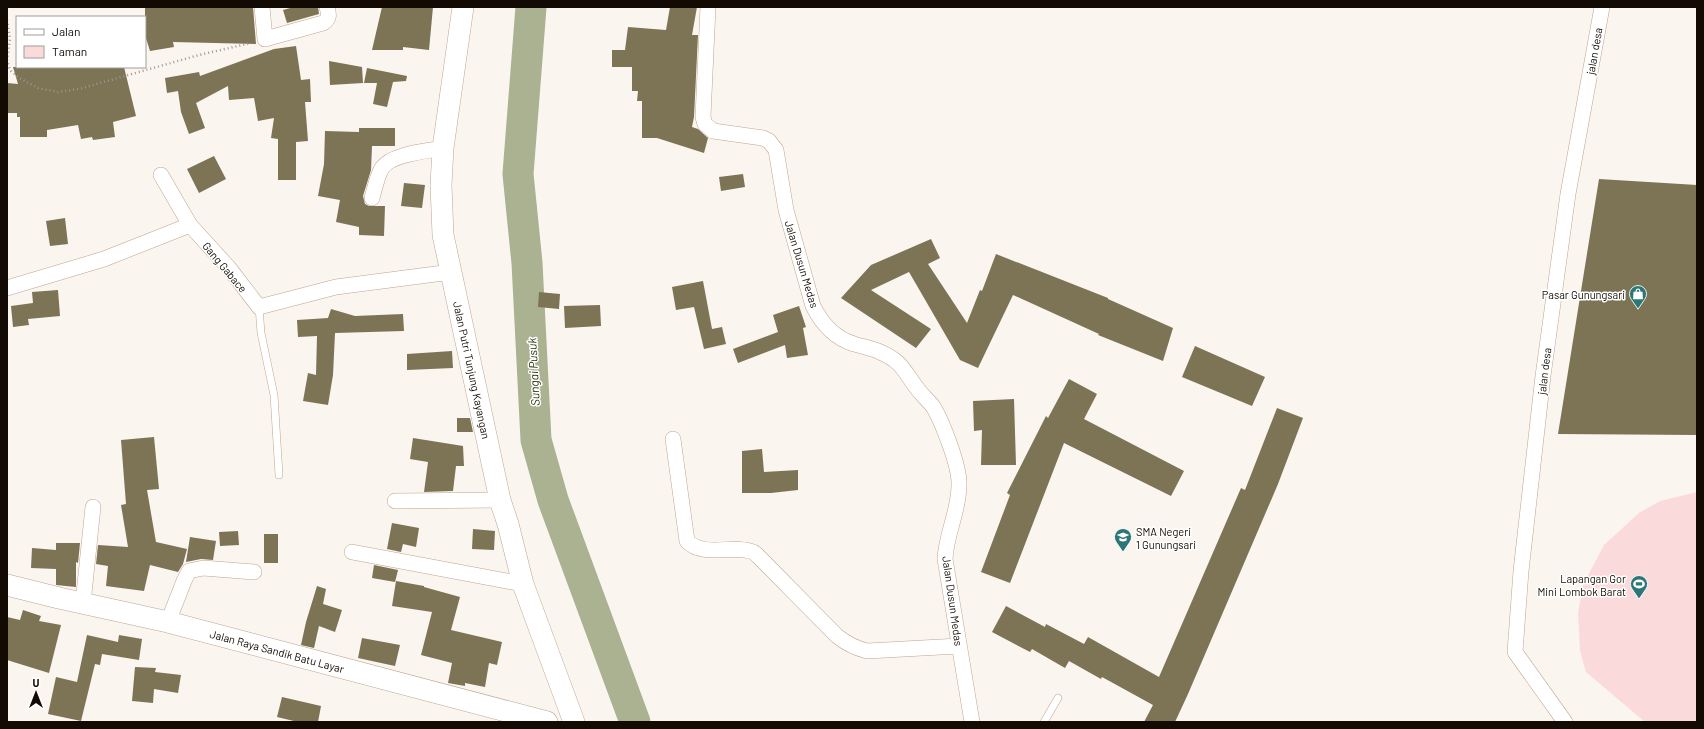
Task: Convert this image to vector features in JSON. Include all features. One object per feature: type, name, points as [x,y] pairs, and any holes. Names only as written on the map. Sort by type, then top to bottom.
[{"type":"street","points":[[262,7],[265,39],[323,23],[329,16],[327,7]]},
{"type":"street","name":"Jalan Putri Tunjung Kayangan","points":[[463,7],[443,148],[441,185],[443,235],[500,500],[508,524],[523,584],[574,722]]},
{"type":"street","name":"Jalan Dusun Medas","points":[[708,7],[702,117],[705,124],[713,131],[763,138],[774,146],[778,156],[786,210],[813,306],[818,316],[823,324],[837,336],[854,344],[882,352],[903,367],[919,391],[933,407],[952,452],[959,475],[959,495],[954,519],[947,540],[945,559],[972,722]]},
{"type":"street","name":"jalan desa","points":[[1565,722],[1515,652],[1521,571],[1543,376],[1568,194],[1602,7]]},
{"type":"street","points":[[372,198],[382,168],[387,163],[406,154],[443,148]]},
{"type":"street","name":"Gang Gabace","points":[[161,175],[190,225],[229,268],[259,307]]},
{"type":"street","points":[[7,288],[104,259],[190,225]]},
{"type":"street","points":[[259,307],[336,288],[451,272]]},
{"type":"street","points":[[673,439],[687,541],[693,547],[702,549],[753,552],[837,636],[848,645],[856,648],[867,651],[959,646]]},
{"type":"street","points":[[395,501],[500,500]]},
{"type":"street","points":[[83,603],[93,507]]},
{"type":"street","points":[[352,552],[523,584]]},
{"type":"street","points":[[168,622],[189,571],[210,568],[254,572]]},
{"type":"street","name":"Jalan Raya Sandik Batu Layar","points":[[7,585],[168,622],[524,719],[547,722]]},
{"type":"lane","points":[[259,307],[262,340],[274,395],[279,475]]},
{"type":"lane","points":[[1044,722],[1058,698]]},
{"type":"path","points":[[7,20],[10,39],[7,60],[10,70],[20,78],[38,88],[58,92],[79,89],[198,55],[265,39]]},
{"type":"green space","name":"Lapangan Gor Mini Lombok Barat","points":[[1697,492],[1697,722],[1645,722],[1586,672],[1580,651],[1578,613],[1583,585],[1604,545],[1639,513],[1660,501]]},
{"type":"building","points":[[145,7],[253,7],[256,44],[173,42],[174,47],[150,51],[146,38]]},
{"type":"building","points":[[294,7],[318,7],[319,14],[287,23],[283,10]]},
{"type":"building","points":[[382,7],[433,7],[429,50],[403,47],[403,50],[372,50]]},
{"type":"building","points":[[670,7],[697,7],[692,35],[698,35],[694,117],[692,127],[698,129],[708,138],[704,153],[657,138],[642,138],[642,101],[637,101],[638,91],[632,91],[632,67],[612,67],[612,50],[625,50],[628,27],[666,30]]},
{"type":"building","points":[[296,46],[301,80],[310,79],[311,102],[305,102],[308,141],[296,142],[296,180],[278,180],[278,139],[271,138],[274,118],[258,121],[254,98],[229,100],[228,86],[196,103],[205,128],[189,134],[181,112],[178,91],[167,93],[165,78],[199,72],[200,76],[274,49]]},
{"type":"building","points":[[329,61],[362,67],[363,83],[330,85]]},
{"type":"building","points":[[13,67],[124,68],[136,116],[113,122],[115,137],[93,140],[92,137],[81,139],[78,125],[47,130],[47,137],[20,137],[20,117],[17,117],[17,113],[7,113],[7,83],[18,84]]},
{"type":"building","points":[[367,68],[407,76],[406,81],[393,82],[387,107],[373,104],[377,83],[364,83]]},
{"type":"building","points":[[359,128],[395,128],[395,146],[372,146],[371,170],[363,196],[365,204],[369,206],[385,206],[384,236],[359,235],[359,227],[336,222],[340,200],[318,196],[324,164],[325,131],[359,132]]},
{"type":"building","points":[[214,156],[226,179],[199,193],[187,169]]},
{"type":"building","points":[[743,174],[745,187],[721,191],[719,177]]},
{"type":"building","name":"Pasar Gunungsari","points":[[1599,179],[1697,185],[1697,435],[1558,434]]},
{"type":"building","points":[[404,183],[425,185],[422,208],[401,206]]},
{"type":"building","points":[[65,218],[68,244],[50,246],[46,221]]},
{"type":"building","points":[[931,239],[940,258],[928,264],[967,323],[980,290],[982,291],[996,254],[1108,298],[1173,328],[1163,361],[1098,335],[1099,334],[1013,295],[978,368],[960,360],[909,272],[871,290],[931,329],[916,348],[841,298],[871,265]]},
{"type":"building","points":[[703,281],[712,329],[722,327],[726,344],[704,349],[694,307],[676,310],[672,287]]},
{"type":"building","points":[[58,290],[60,316],[28,319],[29,325],[13,327],[11,306],[33,303],[32,292]]},
{"type":"building","points":[[539,292],[560,294],[559,309],[538,307]]},
{"type":"building","points":[[600,305],[601,326],[565,328],[564,306]]},
{"type":"building","points":[[799,306],[806,327],[803,328],[808,355],[787,358],[785,345],[738,363],[733,349],[778,332],[773,315]]},
{"type":"building","points":[[331,309],[355,316],[403,314],[404,331],[335,333],[333,375],[328,405],[303,401],[308,373],[316,375],[317,336],[298,337],[297,320],[328,318]]},
{"type":"building","points":[[1195,346],[1265,377],[1252,406],[1182,377]]},
{"type":"building","points":[[452,351],[453,368],[407,370],[407,354]]},
{"type":"building","points":[[1069,379],[1097,394],[1084,419],[1184,471],[1171,496],[1064,443],[1010,583],[981,572],[1010,495],[1007,493],[1046,416],[1048,418]]},
{"type":"building","points":[[1014,399],[1016,465],[981,465],[982,430],[974,431],[973,401]]},
{"type":"building","points":[[1277,408],[1303,418],[1278,484],[1175,722],[1144,722],[1153,705],[1069,661],[1065,668],[1032,649],[1030,652],[992,632],[1006,606],[1045,627],[1046,624],[1084,644],[1088,637],[1159,677],[1241,488],[1245,490]]},
{"type":"building","points":[[457,418],[470,418],[473,432],[457,432]]},
{"type":"building","points":[[154,437],[159,489],[147,490],[156,542],[187,549],[183,564],[178,572],[150,565],[144,591],[106,586],[108,566],[96,564],[98,545],[128,547],[121,505],[126,504],[121,440]]},
{"type":"building","points":[[413,438],[463,446],[464,466],[456,466],[453,491],[424,492],[428,462],[410,459]]},
{"type":"building","points":[[762,449],[764,472],[798,470],[798,490],[771,493],[742,493],[742,451]]},
{"type":"building","points":[[392,523],[419,528],[416,547],[403,544],[401,552],[387,549]]},
{"type":"building","points":[[473,529],[495,531],[494,550],[472,549]]},
{"type":"building","points":[[238,531],[239,545],[220,546],[219,532]]},
{"type":"building","points":[[264,534],[278,534],[278,563],[264,563]]},
{"type":"building","points":[[190,537],[216,541],[213,560],[201,559],[186,562]]},
{"type":"building","points":[[56,543],[80,543],[78,563],[76,562],[76,587],[56,585],[56,569],[31,568],[32,548],[56,550]]},
{"type":"building","points":[[374,565],[398,570],[395,582],[372,578]]},
{"type":"building","points":[[396,581],[424,586],[460,597],[451,630],[502,642],[497,665],[489,663],[485,687],[465,683],[465,686],[448,683],[452,663],[421,655],[432,612],[392,606]]},
{"type":"building","points":[[317,586],[326,589],[323,604],[342,610],[335,632],[319,626],[314,648],[301,645]]},
{"type":"building","points":[[23,610],[41,616],[39,621],[61,625],[49,673],[7,660],[7,617],[20,620]]},
{"type":"building","points":[[87,635],[118,642],[119,635],[142,639],[139,660],[102,654],[100,665],[95,664],[81,721],[48,714],[56,677],[77,682]]},
{"type":"building","points":[[362,638],[400,645],[395,666],[358,658]]},
{"type":"building","points":[[135,667],[156,668],[155,672],[181,675],[178,693],[154,689],[153,703],[132,701]]},
{"type":"building","points":[[282,697],[321,706],[318,722],[298,722],[277,717]]},
{"type":"waterway","name":"Sungai Pusuk","points":[[531,7],[518,174],[527,263],[536,440],[553,500],[635,722]]},
{"type":"place","name":"Pasar Gunungsari","points":[[1638,309]]},
{"type":"place","name":"SMA Negeri 1 Gunungsari","points":[[1123,552]]},
{"type":"place","name":"Lapangan Gor Mini Lombok Barat","points":[[1639,599]]}]
